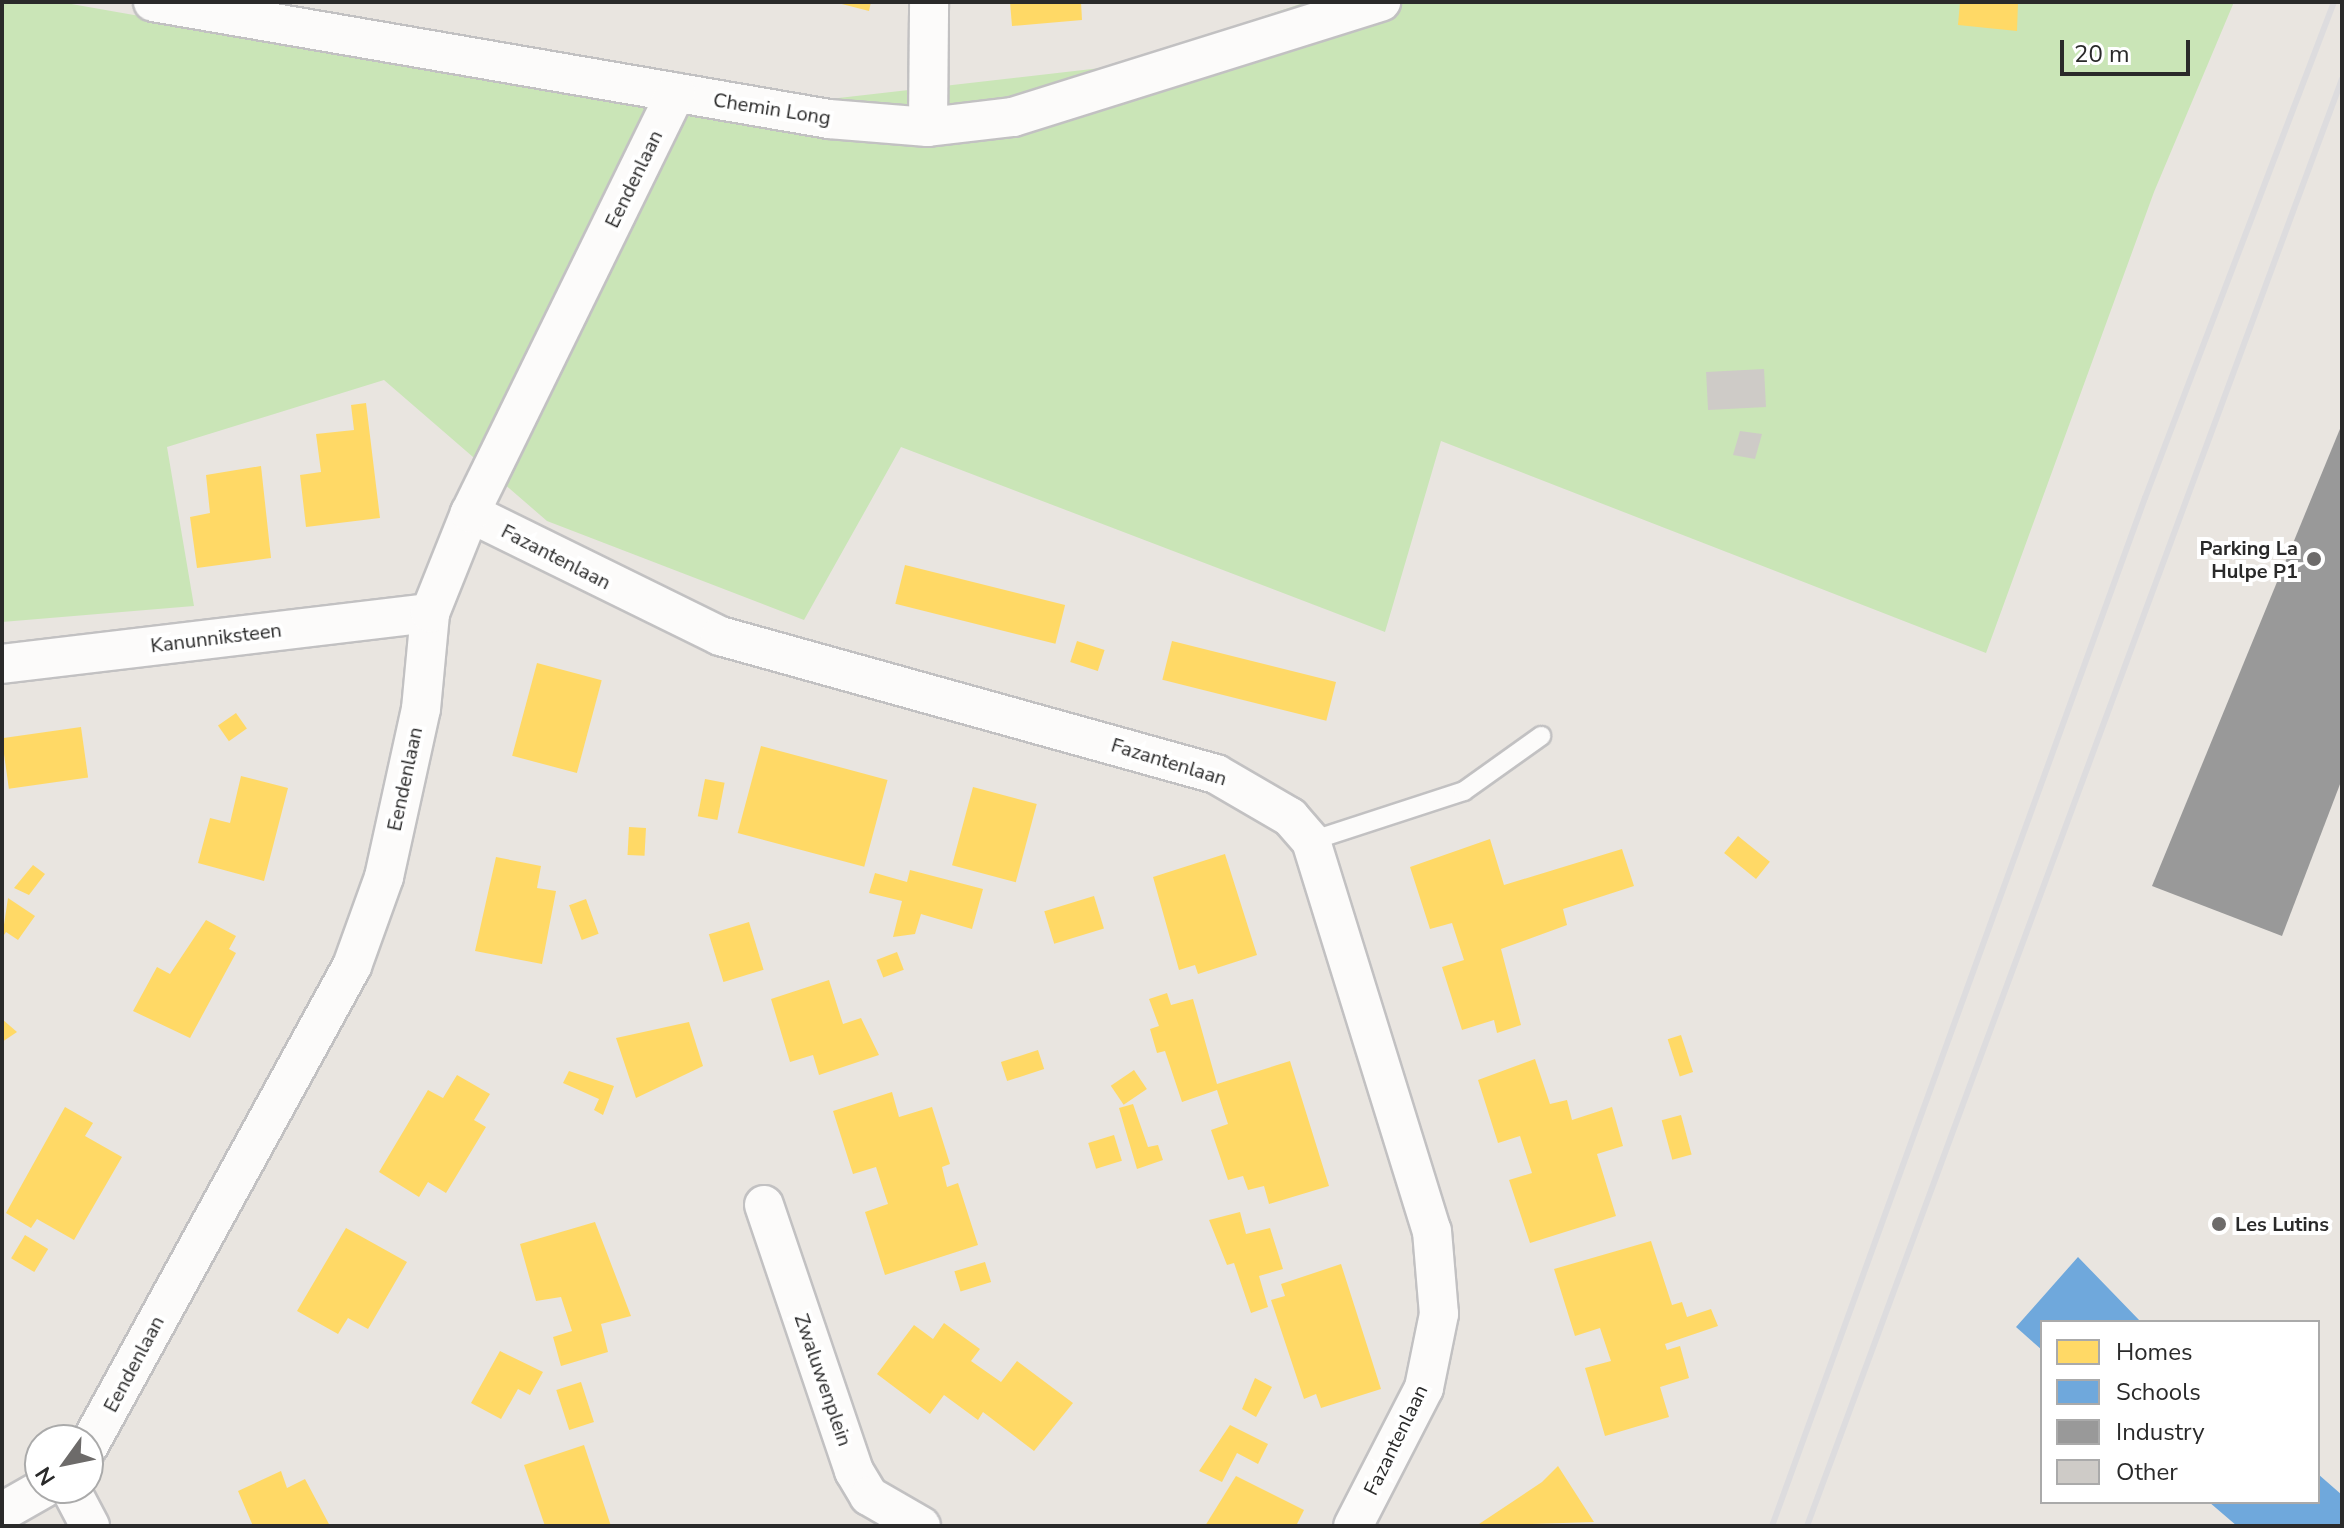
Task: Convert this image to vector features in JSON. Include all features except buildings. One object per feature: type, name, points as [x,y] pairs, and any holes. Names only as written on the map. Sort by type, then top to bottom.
[{"type":"street","name":"Chemin Long","points":[[153,2],[676,93],[928,127],[1013,117],[1381,2]]},
{"type":"street","points":[[928,127],[929,2]]},
{"type":"street","name":"Eendenlaan","points":[[101,1424],[352,966],[391,846],[421,709],[430,613],[470,513],[676,93]]},
{"type":"street","name":"Fazantenlaan","points":[[470,513],[720,636],[1216,774],[1258,793],[1311,841],[1432,1231],[1439,1314],[1424,1388],[1353,1526]]},
{"type":"street","name":"Kanunniksteen","points":[[2,664],[430,613]]},
{"type":"street","name":"Zwaluwenplein","points":[[764,1205],[854,1471],[877,1503],[921,1526]]},
{"type":"street","points":[[2,1512],[24,1499]]},
{"type":"street","points":[[78,1504],[90,1526]]},
{"type":"lane","points":[[1311,841],[1464,791],[1541,736]]},
{"type":"green space","points":[[2,2],[60,2],[698,114],[1118,66],[1306,2],[2234,2],[2154,192],[1986,653],[1441,441],[1385,632],[901,447],[804,620],[547,521],[384,380],[167,447],[194,606],[2,622]]},
{"type":"railway","points":[[1772,1526],[2145,498],[2334,2]]},
{"type":"railway","points":[[1807,1526],[2342,79]]},
{"type":"place","name":"Parking La Hulpe P1","points":[[2314,559]]},
{"type":"place","name":"Les Lutins","points":[[2219,1224]]}]
